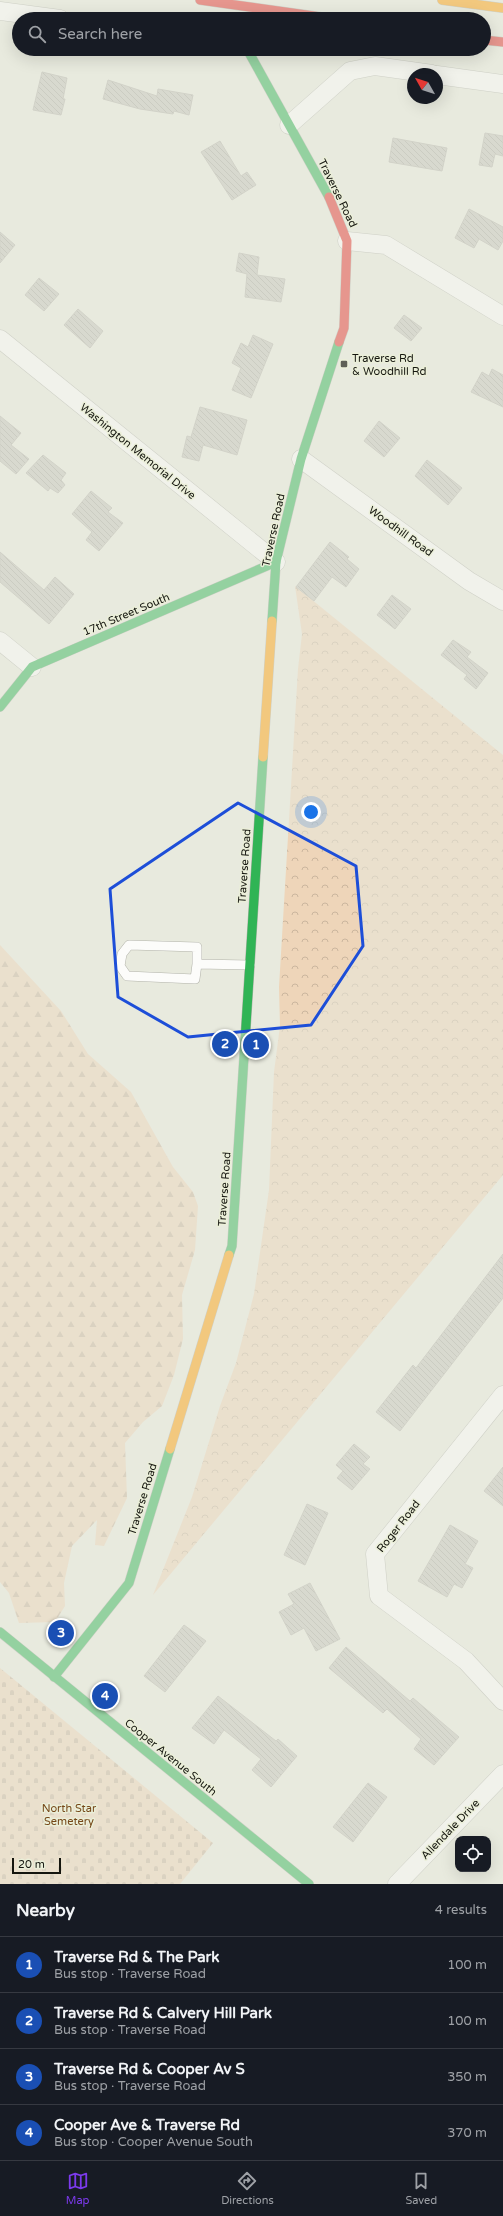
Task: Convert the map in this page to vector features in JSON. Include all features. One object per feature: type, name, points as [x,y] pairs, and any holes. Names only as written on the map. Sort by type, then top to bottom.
[{"type":"street","points":[[200,0],[282,12]]},
{"type":"street","points":[[442,0],[503,8]]},
{"type":"street","points":[[0,11],[12,13]]},
{"type":"street","points":[[491,41],[503,42]]},
{"type":"street","name":"Traverse Road","points":[[54,1677],[129,1583],[232,1246],[276,562],[301,459],[344,328],[347,240],[328,195],[251,56]]},
{"type":"street","points":[[289,125],[350,71],[375,66],[407,70]]},
{"type":"street","points":[[443,76],[503,84]]},
{"type":"street","points":[[347,240],[386,245],[503,316]]},
{"type":"street","name":"Washington Memorial Drive","points":[[0,339],[276,562]]},
{"type":"street","name":"Woodhill Road","points":[[301,459],[469,581],[503,601]]},
{"type":"street","name":"17th Street South","points":[[0,707],[32,667],[276,562]]},
{"type":"street","points":[[0,641],[32,667]]},
{"type":"street","name":"Roger Road","points":[[503,1395],[375,1554],[379,1596],[466,1661],[503,1701]]},
{"type":"street","name":"Cooper Avenue South","points":[[0,1632],[309,1884]]},
{"type":"street","name":"Allendale Drive","points":[[397,1884],[503,1774]]},
{"type":"lane","points":[[129,945],[197,947],[197,964],[195,979],[127,976],[120,966],[122,954],[129,945]]},
{"type":"lane","points":[[197,964],[250,964]]},
{"type":"highlighted area","points":[[238,803],[356,866],[363,946],[311,1025],[188,1037],[118,997],[110,889]]},
{"type":"green space","points":[[295,586],[503,755],[503,1175],[153,1595],[192,1497],[220,1406],[236,1363],[254,1294],[269,1190],[274,1072],[280,1026],[279,987],[298,669],[302,634]]},
{"type":"green space","points":[[0,945],[61,1011],[88,1054],[131,1092],[173,1167],[193,1192],[198,1206],[195,1250],[182,1295],[183,1339],[174,1375],[162,1406],[143,1422],[125,1443],[127,1498],[104,1546],[95,1545],[97,1520],[72,1546],[64,1583],[65,1606],[55,1622],[19,1623],[9,1593],[0,1582]]},
{"type":"green space","name":"North Star Semetery","points":[[0,1668],[213,1843],[180,1884],[0,1884]]},
{"type":"building","points":[[42,72],[67,78],[63,99],[65,99],[61,115],[33,110]]},
{"type":"building","points":[[108,80],[157,96],[158,89],[193,95],[189,115],[174,111],[173,114],[140,109],[103,99]]},
{"type":"building","points":[[485,133],[503,136],[503,156],[495,154],[492,167],[479,165]]},
{"type":"building","points":[[393,138],[447,148],[442,171],[389,162]]},
{"type":"building","points":[[220,141],[241,176],[247,172],[256,185],[232,200],[201,152]]},
{"type":"building","points":[[469,209],[503,227],[503,241],[498,250],[479,239],[474,248],[455,238]]},
{"type":"building","points":[[0,232],[15,245],[0,263]]},
{"type":"building","points":[[239,253],[259,257],[257,275],[285,279],[281,302],[245,297],[247,274],[236,271]]},
{"type":"building","points":[[39,278],[59,294],[44,311],[25,295]]},
{"type":"building","points":[[78,309],[103,331],[90,348],[64,325]]},
{"type":"building","points":[[404,315],[422,328],[411,341],[394,328]]},
{"type":"building","points":[[253,335],[273,344],[251,398],[232,390],[241,368],[232,363],[241,343],[248,347]]},
{"type":"building","points":[[492,369],[503,375],[503,407],[471,392],[482,372],[489,376]]},
{"type":"building","points":[[200,407],[247,420],[237,455],[203,445],[199,461],[182,457],[187,436],[191,437]]},
{"type":"building","points":[[0,416],[21,433],[11,445],[29,459],[16,474],[0,461]]},
{"type":"building","points":[[379,421],[400,438],[384,457],[364,441]]},
{"type":"building","points":[[43,455],[66,473],[61,480],[65,485],[58,493],[50,488],[48,491],[26,473]]},
{"type":"building","points":[[427,460],[462,488],[448,505],[415,476]]},
{"type":"building","points":[[91,491],[112,508],[108,512],[123,523],[99,551],[86,540],[92,532],[72,514]]},
{"type":"building","points":[[330,542],[349,557],[347,559],[359,569],[346,587],[332,577],[314,601],[296,587]]},
{"type":"building","points":[[0,552],[44,590],[55,577],[74,594],[49,624],[0,582]]},
{"type":"building","points":[[392,595],[411,609],[395,629],[377,615]]},
{"type":"building","points":[[453,640],[471,652],[467,657],[488,673],[476,689],[464,679],[467,675],[441,655]]},
{"type":"building","points":[[503,1254],[503,1298],[400,1431],[376,1412],[413,1365],[416,1368]]},
{"type":"building","points":[[354,1444],[370,1457],[363,1464],[370,1469],[352,1490],[337,1478],[343,1471],[336,1465]]},
{"type":"building","points":[[503,1467],[503,1506],[484,1491]]},
{"type":"building","points":[[307,1504],[328,1513],[305,1565],[284,1555]]},
{"type":"building","points":[[450,1525],[478,1541],[465,1564],[473,1568],[462,1588],[454,1584],[447,1597],[418,1581]]},
{"type":"building","points":[[310,1583],[340,1639],[316,1651],[304,1628],[291,1635],[279,1612],[294,1604],[288,1594]]},
{"type":"building","points":[[184,1625],[206,1641],[165,1692],[144,1676]]},
{"type":"building","points":[[346,1647],[410,1701],[413,1698],[459,1737],[434,1765],[414,1749],[421,1739],[387,1709],[383,1713],[329,1668]]},
{"type":"building","points":[[218,1696],[276,1741],[278,1739],[297,1756],[271,1787],[252,1770],[261,1759],[224,1730],[214,1744],[192,1728]]},
{"type":"building","points":[[368,1783],[387,1797],[353,1842],[333,1827]]},
{"type":"traffic: fast","points":[[251,56],[329,197]]},
{"type":"traffic: fast","points":[[272,621],[276,562],[301,459],[339,342]]},
{"type":"traffic: fast","points":[[0,707],[32,667],[276,562]]},
{"type":"traffic: fast","points":[[229,1255],[232,1246],[263,757]]},
{"type":"traffic: fast","points":[[54,1677],[129,1583],[170,1449]]},
{"type":"traffic: fast","points":[[0,1632],[309,1884]]},
{"type":"traffic: slow","points":[[442,0],[503,8]]},
{"type":"traffic: slow","points":[[263,757],[272,621]]},
{"type":"traffic: slow","points":[[170,1449],[229,1255]]},
{"type":"traffic: jam","points":[[200,0],[285,12]]},
{"type":"traffic: jam","points":[[491,41],[503,42]]},
{"type":"traffic: jam","points":[[329,197],[347,241],[344,328],[339,342]]},
{"type":"place","name":"Traverse Rd & Woodhill Rd","points":[[344,364]]},
{"type":"place","name":"Traverse Rd & Calvery Hill Park","points":[[225,1044]]},
{"type":"place","name":"Traverse Rd & The Park","points":[[256,1045]]},
{"type":"place","name":"Traverse Rd & Cooper Av S","points":[[61,1633]]},
{"type":"place","name":"Cooper Ave & Traverse Rd","points":[[105,1696]]}]
